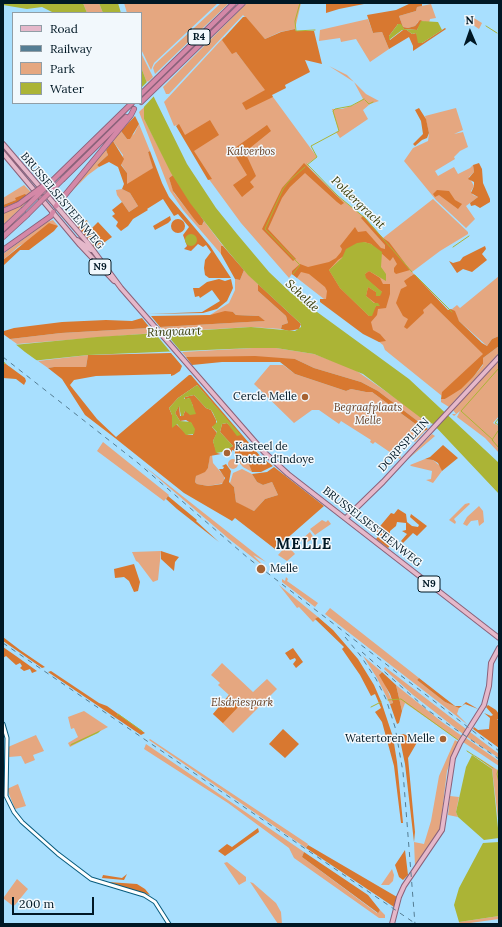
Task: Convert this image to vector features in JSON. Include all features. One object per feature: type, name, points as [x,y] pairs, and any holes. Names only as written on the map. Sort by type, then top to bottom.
[{"type":"highway","name":"R4","points":[[142,93],[234,3]]},
{"type":"highway","name":"R4","points":[[142,100],[243,3]]},
{"type":"highway","points":[[3,229],[131,104]]},
{"type":"highway","name":"R4","points":[[3,237],[138,104]]},
{"type":"highway","points":[[55,203],[131,112]]},
{"type":"highway","points":[[3,211],[19,204],[53,180]]},
{"type":"highway","points":[[3,250],[51,216],[54,212]]},
{"type":"main road","name":"BRUSSELSESTEENWEG","points":[[3,144],[55,203],[101,260],[121,288]]},
{"type":"main road","name":"BRUSSELSESTEENWEG","points":[[3,153],[54,212],[80,245],[121,288],[239,425],[264,450],[290,475],[499,638]]},
{"type":"main road","points":[[20,172],[48,202],[55,203],[54,212]]},
{"type":"main road","points":[[66,228],[78,240],[94,251]]},
{"type":"main road","points":[[80,245],[101,260]]},
{"type":"main road","name":"DORPSPLEIN","points":[[346,518],[382,483],[499,357]]},
{"type":"main road","points":[[392,924],[399,897],[404,886],[442,830],[454,758],[460,743],[484,704],[489,686],[491,663],[499,648]]},
{"type":"street","points":[[3,724],[7,738],[6,796],[14,812],[22,822],[58,854],[91,879],[144,895],[155,902],[168,924]]},
{"type":"green space","points":[[83,3],[99,3],[103,12],[87,12]]},
{"type":"green space","points":[[124,3],[218,3],[154,63],[151,70],[142,51],[142,12],[127,12]]},
{"type":"green space","points":[[221,3],[229,3],[155,74],[153,68],[155,64]]},
{"type":"green space","points":[[247,3],[301,3],[295,29],[280,32],[265,39],[243,15],[169,94],[166,94],[163,87]]},
{"type":"green space","points":[[431,4],[436,18],[430,19],[429,23],[422,21],[418,22],[415,26],[408,28],[403,27],[399,16],[416,11],[417,7]]},
{"type":"green space","points":[[474,18],[482,23],[479,29],[473,25]]},
{"type":"green space","points":[[368,19],[373,33],[382,32],[389,49],[370,62],[356,39],[341,42],[340,38],[319,41],[320,30]]},
{"type":"green space","name":"Kalverbos","points":[[224,37],[273,97],[317,157],[307,164],[311,170],[337,196],[363,216],[383,238],[433,199],[468,232],[468,234],[440,251],[412,272],[414,274],[411,276],[486,352],[442,396],[385,350],[383,345],[292,274],[289,278],[241,223],[208,178],[177,125],[174,126],[164,102]]},
{"type":"green space","points":[[142,55],[153,77],[147,83],[142,70]]},
{"type":"green space","points":[[329,66],[347,75],[354,82]]},
{"type":"green space","points":[[354,82],[366,94],[379,101],[370,104],[363,110],[368,119],[340,138],[336,132],[339,131],[332,109],[342,109],[354,105],[363,99]]},
{"type":"green space","points":[[144,107],[144,119],[173,175],[169,178],[174,193],[199,225],[203,224],[204,221],[223,246],[221,246],[221,254],[183,210],[170,191],[139,112]]},
{"type":"green space","points":[[456,108],[463,130],[454,134],[463,132],[468,147],[460,151],[454,157],[455,159],[435,171],[438,176],[454,167],[458,174],[473,165],[474,172],[469,177],[474,186],[471,191],[473,195],[478,197],[466,206],[475,219],[466,228],[436,200],[404,161],[413,148],[428,141],[429,133],[425,116]]},
{"type":"green space","points":[[139,124],[150,151],[148,152],[154,168],[127,185],[127,173],[121,164],[123,155],[113,141],[121,131],[127,139],[134,134]]},
{"type":"green space","points":[[106,150],[108,155],[97,165],[99,167],[88,175],[69,194],[68,193]]},
{"type":"green space","points":[[24,185],[31,192],[27,196],[3,205],[3,198]]},
{"type":"green space","points":[[122,189],[130,193],[138,206],[129,212],[117,195],[116,190]]},
{"type":"green space","points":[[27,202],[3,225],[3,212]]},
{"type":"green space","points":[[53,220],[58,226],[19,246],[3,260],[3,254],[47,222]]},
{"type":"green space","points":[[244,270],[258,284],[258,291],[286,316],[288,323],[282,325],[281,329],[251,327],[165,332],[160,327],[264,321],[259,316],[236,315],[233,312],[210,315],[229,303],[235,290],[235,279],[240,280]]},
{"type":"green space","points":[[499,276],[499,336],[492,339],[487,346],[459,321],[452,309],[457,305],[460,308]]},
{"type":"green space","points":[[150,328],[154,333],[17,344],[10,339],[61,333]]},
{"type":"green space","points":[[499,346],[499,353],[449,407],[441,402],[441,399],[445,399],[474,376],[483,365],[483,358]]},
{"type":"green space","points":[[276,348],[314,354],[354,369],[432,424],[416,420],[378,391],[361,382],[314,368],[295,359],[186,357],[182,352]]},
{"type":"green space","points":[[88,355],[86,367],[48,368],[38,361]]},
{"type":"green space","points":[[499,361],[499,416],[493,423],[499,426],[499,453],[485,438],[457,417],[460,411],[454,416],[452,414],[456,414],[453,410]]},
{"type":"green space","name":"Begraafplaats Melle","points":[[270,365],[283,365],[295,374],[346,391],[351,389],[372,392],[425,431],[415,442],[410,438],[396,451],[401,457],[400,459],[375,442],[373,444],[370,442],[371,440],[341,421],[339,424],[319,410],[312,410],[294,423],[254,384]]},
{"type":"green space","points":[[432,434],[435,436],[407,460]]},
{"type":"green space","points":[[103,442],[169,495],[164,501],[97,451]]},
{"type":"green space","points":[[210,455],[212,455],[213,463],[224,476],[224,483],[208,486],[197,484],[195,482],[196,476],[208,468]]},
{"type":"green space","points":[[242,455],[248,459],[252,472],[243,467],[238,461],[237,457]]},
{"type":"green space","points":[[233,459],[238,464],[233,469],[228,464]]},
{"type":"green space","points":[[425,459],[433,460],[441,467],[442,471],[433,483],[426,480],[431,479],[432,471],[410,465]]},
{"type":"green space","points":[[143,465],[266,562],[253,555],[266,568],[229,539]]},
{"type":"green space","points":[[242,469],[252,474],[257,482],[263,485],[272,482],[278,495],[265,499],[254,511],[238,504],[236,502],[234,487],[230,483],[233,473]]},
{"type":"green space","points":[[465,504],[470,504],[454,519],[456,522],[455,524],[449,520]]},
{"type":"green space","points":[[479,506],[483,511],[484,522],[479,526],[478,520],[471,521],[467,526],[463,524],[467,517]]},
{"type":"green space","points":[[322,520],[326,522],[328,520],[331,524],[315,535],[310,529]]},
{"type":"green space","points":[[310,532],[314,538],[304,544],[301,540]]},
{"type":"green space","points":[[287,545],[295,554],[287,561],[278,555]]},
{"type":"green space","points":[[161,551],[158,580],[153,582],[136,561],[132,552]]},
{"type":"green space","points":[[286,577],[288,579],[287,581],[318,603],[315,607],[282,582],[282,579],[285,581]]},
{"type":"green space","points":[[279,585],[318,617],[313,622],[299,607],[297,608]]},
{"type":"green space","points":[[330,608],[419,678],[417,680],[445,702],[459,708],[457,714],[468,725],[325,614]]},
{"type":"green space","points":[[363,656],[382,672],[380,673],[393,703],[390,704],[377,678]]},
{"type":"green space","name":"Elsdriespark","points":[[222,663],[253,692],[267,679],[277,689],[233,733],[213,714],[229,695],[218,685],[220,683],[211,675]]},
{"type":"green space","points":[[385,667],[466,729],[463,734],[413,695],[384,669]]},
{"type":"green space","points":[[396,685],[462,736],[458,740],[405,703],[402,711]]},
{"type":"green space","points":[[84,711],[108,727],[70,747],[68,743],[78,737],[74,728],[71,729],[68,717]]},
{"type":"green space","points":[[470,732],[499,754],[499,758],[467,737]]},
{"type":"green space","points":[[36,735],[44,751],[33,755],[35,760],[25,764],[21,756],[9,757],[8,747]]},
{"type":"green space","points":[[466,738],[499,761],[499,766],[463,742]]},
{"type":"green space","points":[[150,739],[308,844],[306,848],[149,740]]},
{"type":"green space","points":[[455,740],[458,742],[447,771],[440,829],[415,866],[414,842],[424,844],[431,821],[439,776]]},
{"type":"green space","points":[[146,744],[304,852],[302,857],[377,913],[380,910],[385,915],[385,918],[379,918],[294,858],[289,848],[228,803],[144,749]]},
{"type":"green space","points":[[473,754],[499,771],[499,827],[492,769]]},
{"type":"green space","points":[[18,784],[26,806],[15,809],[7,789]]},
{"type":"green space","points":[[450,796],[459,797],[456,812],[458,817],[448,815]]},
{"type":"green space","points":[[227,862],[246,877],[246,881],[239,885],[224,863]]},
{"type":"green space","points":[[392,869],[394,875],[393,881],[389,885],[381,885]]},
{"type":"green space","points":[[17,879],[28,889],[13,906],[4,899],[4,897]]},
{"type":"green space","points":[[250,882],[276,903],[281,912],[282,924],[278,924]]},
{"type":"green space","points":[[499,916],[499,919],[463,924],[460,924],[459,922]]},
{"type":"shaded area","points":[[326,3],[364,3],[364,4],[326,13]]},
{"type":"shaded area","points":[[411,3],[422,3],[422,6],[417,7],[416,11],[399,16],[403,27],[408,28],[415,26],[420,20],[425,22],[422,21],[417,30],[404,29],[398,24],[389,36],[390,40],[403,30],[407,30],[412,34],[416,33],[422,43],[445,28],[446,29],[413,51],[413,46],[409,37],[389,49],[382,32],[373,33],[367,15],[396,10]]},
{"type":"shaded area","points":[[243,17],[246,17],[265,39],[281,32],[295,29],[296,31],[314,31],[322,64],[305,60],[310,72],[285,85],[286,88],[272,95],[273,97],[246,110],[242,103],[265,90],[236,52],[232,54],[222,40]]},
{"type":"shaded area","points":[[419,108],[426,119],[429,133],[427,138],[415,146],[413,144],[423,134],[421,121],[415,110]]},
{"type":"shaded area","points":[[135,116],[139,124],[130,139],[127,139],[121,131]]},
{"type":"shaded area","points":[[210,120],[219,135],[194,151],[212,179],[208,180],[176,126],[179,124],[185,135]]},
{"type":"shaded area","points":[[267,125],[271,131],[245,152],[256,176],[250,182],[254,187],[242,197],[233,185],[247,175],[232,150]]},
{"type":"shaded area","points":[[113,141],[124,159],[121,165],[127,173],[127,184],[153,168],[148,152],[150,151],[169,197],[210,246],[231,278],[209,278],[205,275],[205,260],[211,252],[206,245],[203,247],[198,244],[191,251],[184,249],[187,246],[183,235],[189,227],[178,214],[174,216],[163,199],[133,219],[128,226],[121,231],[116,226],[118,222],[112,216],[115,214],[112,210],[122,202],[129,212],[138,206],[130,193],[122,189],[124,184],[118,167],[109,162],[99,167],[97,165],[108,155],[106,150]]},
{"type":"shaded area","points":[[304,163],[344,203],[341,205],[337,202],[305,173],[290,187],[282,198],[268,229],[296,259],[293,261],[262,229],[282,188]]},
{"type":"shaded area","points":[[479,163],[482,169],[483,183],[490,199],[490,202],[480,208],[475,205],[471,206],[470,203],[478,197],[471,193],[474,182],[468,179],[474,172],[473,165]]},
{"type":"shaded area","points":[[173,175],[204,221],[202,225],[199,225],[173,191],[169,178]]},
{"type":"shaded area","points":[[437,190],[449,191],[455,200],[462,204],[458,209],[439,195],[435,197],[433,194]]},
{"type":"shaded area","points":[[25,194],[27,196],[22,200],[3,208],[3,205],[16,200],[15,198]]},
{"type":"shaded area","points":[[170,216],[171,220],[168,223],[155,230],[153,226]]},
{"type":"shaded area","points":[[363,216],[383,238],[389,242],[410,270],[396,274],[394,272],[394,268],[397,264],[393,257],[390,261],[371,244],[364,242],[338,260],[329,270],[340,288],[369,316],[376,306],[379,306],[366,296],[368,287],[376,292],[382,292],[365,278],[365,274],[369,271],[380,278],[383,284],[390,284],[390,294],[386,308],[378,309],[377,315],[371,322],[373,330],[380,334],[386,341],[379,342],[363,334],[320,302],[320,299],[326,299],[327,291],[325,287],[309,274],[301,272],[297,278],[292,274],[292,271],[300,264],[308,267],[329,262],[336,258],[342,249],[340,246],[355,227],[358,232],[366,231],[381,248],[385,249],[385,245],[361,218]]},
{"type":"shaded area","points":[[178,219],[183,221],[185,226],[183,231],[178,233],[173,231],[171,226],[173,221]]},
{"type":"shaded area","points":[[87,220],[90,230],[98,222],[112,237],[95,249],[77,226]]},
{"type":"shaded area","points":[[49,223],[58,226],[54,231],[29,250],[20,250],[3,266],[3,260]]},
{"type":"shaded area","points":[[221,246],[223,246],[244,270],[240,280],[235,279],[221,254]]},
{"type":"shaded area","points":[[485,246],[486,249],[482,254],[487,260],[472,272],[463,269],[457,273],[449,261],[453,263],[460,261],[463,257]]},
{"type":"shaded area","points":[[414,274],[448,310],[451,309],[455,311],[459,321],[482,343],[487,346],[492,339],[499,336],[499,346],[483,358],[483,364],[474,376],[461,389],[445,399],[441,399],[442,392],[483,354],[431,303],[423,310],[424,313],[407,329],[404,327],[408,319],[403,316],[396,303],[401,289],[407,286],[404,281]]},
{"type":"shaded area","points":[[219,279],[225,281],[231,279],[233,288],[227,301],[217,309],[203,313],[148,314],[202,312],[220,301],[212,290],[200,298],[199,296],[195,297],[193,288],[199,288],[207,282]]},
{"type":"shaded area","points":[[258,284],[301,324],[299,329],[289,331],[281,329],[282,325],[288,323],[286,316],[258,291]]},
{"type":"shaded area","points":[[225,311],[233,312],[236,315],[259,316],[265,321],[160,327],[151,316],[210,315]]},
{"type":"shaded area","points":[[142,318],[150,328],[61,333],[10,339],[3,334],[4,331],[14,328],[62,322],[106,320],[132,321]]},
{"type":"shaded area","points":[[171,353],[182,366],[180,371],[171,376],[171,374],[96,376],[74,380],[70,385],[97,419],[116,437],[189,375],[191,375],[261,457],[273,466],[261,472],[252,472],[246,457],[242,455],[235,457],[235,451],[232,450],[232,453],[229,448],[233,446],[220,432],[222,424],[227,423],[240,435],[197,385],[178,398],[169,408],[172,415],[172,427],[176,424],[188,435],[193,435],[192,424],[186,420],[180,421],[175,413],[179,405],[180,416],[183,416],[185,411],[193,406],[189,398],[185,400],[185,397],[194,395],[206,408],[211,410],[216,420],[216,425],[212,427],[217,433],[213,441],[217,453],[221,454],[210,456],[208,468],[205,472],[196,476],[195,482],[197,484],[208,486],[222,484],[225,478],[219,469],[223,469],[224,467],[222,466],[226,464],[231,471],[229,482],[234,487],[236,502],[254,511],[265,499],[278,495],[272,482],[263,485],[257,482],[252,474],[267,472],[274,467],[324,506],[275,549],[235,518],[232,521],[184,493],[85,415],[62,379],[48,368],[86,367],[88,355]]},
{"type":"shaded area","points":[[255,356],[295,359],[314,368],[361,382],[378,391],[428,429],[425,431],[372,392],[351,389],[346,391],[295,374],[280,362],[222,362],[192,365],[186,357]]},
{"type":"shaded area","points":[[3,364],[6,364],[25,378],[26,381],[24,385],[16,379],[3,378]]},
{"type":"shaded area","points":[[443,445],[458,458],[442,471],[438,463],[433,460],[425,459],[430,457]]},
{"type":"shaded area","points":[[168,496],[197,520],[196,521],[219,542],[177,509],[166,499]]},
{"type":"shaded area","points":[[398,509],[406,514],[407,522],[412,526],[418,527],[419,525],[410,517],[411,514],[427,526],[417,536],[413,533],[403,543],[401,541],[407,534],[402,531],[406,530],[406,523],[397,522],[396,526],[390,531],[390,535],[395,540],[388,548],[376,539],[380,534],[376,531],[391,513],[394,514]]},
{"type":"shaded area","points":[[161,551],[179,557],[175,562],[174,571],[161,559]]},
{"type":"shaded area","points":[[134,564],[140,582],[138,591],[134,592],[129,581],[124,577],[115,578],[114,569]]},
{"type":"shaded area","points":[[318,617],[333,630],[358,659],[374,685],[381,701],[393,737],[403,823],[401,823],[394,766],[382,722],[375,712],[381,708],[375,694],[371,696],[360,675],[342,649],[344,647],[315,619]]},
{"type":"shaded area","points":[[3,637],[45,667],[42,668],[3,641]]},
{"type":"shaded area","points":[[3,647],[37,671],[32,673],[30,669],[24,671],[20,668],[22,666],[20,663],[16,665],[6,656],[3,658]]},
{"type":"shaded area","points":[[293,648],[303,662],[296,668],[293,664],[296,660],[295,658],[290,660],[285,653]]},
{"type":"shaded area","points":[[51,671],[99,703],[107,706],[145,733],[141,735],[48,672]]},
{"type":"shaded area","points":[[382,672],[396,685],[402,711],[399,723],[397,724],[390,704],[393,703],[390,694],[379,675]]},
{"type":"shaded area","points":[[419,678],[455,706],[462,706],[459,708],[445,702],[417,680]]},
{"type":"shaded area","points":[[229,695],[240,705],[223,723],[213,714]]},
{"type":"shaded area","points":[[466,702],[478,709],[465,704],[462,706]]},
{"type":"shaded area","points":[[488,705],[499,714],[499,719],[497,719],[499,721],[499,748],[473,729],[474,727],[478,730],[489,729],[490,718],[484,713],[491,716],[493,715],[486,707]]},
{"type":"shaded area","points":[[283,729],[299,744],[285,758],[269,744]]},
{"type":"shaded area","points":[[403,734],[419,739],[408,758],[415,832],[414,842],[405,764],[399,735]]},
{"type":"shaded area","points":[[258,828],[259,832],[225,856],[218,851],[227,844],[232,847]]},
{"type":"shaded area","points":[[308,845],[397,897],[394,907],[306,848]]},
{"type":"shaded area","points":[[405,850],[408,875],[403,880],[399,877],[395,865]]},
{"type":"shaded area","points":[[304,852],[368,895],[380,910],[378,913],[302,857]]},
{"type":"shaded area","points":[[127,874],[124,880],[102,878],[103,875],[122,878]]},
{"type":"shaded area","points":[[108,882],[137,884],[145,889],[150,895]]},
{"type":"water","points":[[3,3],[83,3],[87,12],[52,12],[42,7],[27,9],[3,5]]},
{"type":"water","points":[[99,3],[118,3],[121,12],[103,12]]},
{"type":"water","points":[[421,21],[438,22],[442,30],[422,43],[418,43],[416,33],[412,34],[407,30],[402,30],[389,40],[389,36],[398,24],[401,24],[404,29],[417,30]]},
{"type":"water","name":"Schelde","points":[[142,70],[147,83],[187,164],[216,208],[237,234],[269,272],[291,293],[409,379],[499,463],[499,494],[433,424],[421,418],[363,374],[314,354],[276,348],[253,348],[88,355],[3,364],[3,346],[97,337],[251,327],[295,331],[301,327],[301,324],[248,275],[190,203],[171,173],[144,119],[144,107],[142,103]]},
{"type":"water","points":[[193,234],[196,235],[196,245],[189,246],[186,245],[185,238],[186,235]]},
{"type":"water","points":[[364,242],[371,244],[382,252],[381,267],[386,274],[386,281],[369,271],[365,274],[366,278],[382,292],[380,296],[376,296],[376,292],[368,287],[366,296],[374,303],[378,303],[380,306],[376,306],[372,316],[369,316],[340,288],[329,270],[342,258],[346,249],[357,243]]},
{"type":"water","points":[[197,385],[241,435],[237,436],[227,423],[222,424],[220,432],[233,446],[222,452],[216,453],[213,441],[217,432],[212,427],[217,422],[213,413],[194,395],[185,397],[184,399],[190,398],[196,414],[190,415],[185,411],[183,416],[181,416],[179,406],[175,413],[180,421],[191,422],[195,429],[194,434],[186,435],[177,424],[172,428],[172,415],[169,408],[178,398]]},
{"type":"water","points":[[101,730],[98,733],[70,746],[71,744]]},
{"type":"water","points":[[472,755],[492,769],[499,838],[484,840],[458,817],[456,812],[466,767]]},
{"type":"water","points":[[499,842],[499,916],[459,922],[454,905],[459,888],[483,843]]},
{"type":"pier","points":[[148,81],[155,95],[142,109],[140,104],[142,104],[142,87]]},
{"type":"pier","points":[[163,330],[183,354],[173,355],[153,331]]},
{"type":"pier","points":[[14,343],[39,362],[9,366],[3,361],[3,344]]},
{"type":"waterway","points":[[300,3],[295,21],[296,31],[315,30]]},
{"type":"waterway","points":[[486,26],[497,33]]},
{"type":"waterway","points":[[307,165],[317,157],[311,146],[339,131],[333,111],[335,109],[351,106],[364,99]]},
{"type":"waterway","points":[[365,100],[369,104],[373,102]]},
{"type":"waterway","name":"Poldergracht","points":[[307,164],[338,196],[365,218],[412,272]]},
{"type":"waterway","points":[[293,274],[300,265],[265,229],[283,189],[289,181],[305,167]]},
{"type":"waterway","points":[[453,247],[469,236]]},
{"type":"waterway","name":"Poldergracht","points":[[415,275],[452,312]]},
{"type":"waterway","points":[[493,440],[461,411],[499,368]]},
{"type":"waterway","points":[[499,418],[495,423],[499,425]]},
{"type":"waterway","points":[[498,431],[492,440],[499,448]]},
{"type":"waterway","points":[[388,700],[401,699],[458,740]]},
{"type":"waterway","points":[[371,707],[381,702]]},
{"type":"waterway","points":[[117,716],[118,714],[142,731]]},
{"type":"waterway","points":[[467,751],[493,768]]},
{"type":"waterway","points":[[499,767],[497,774],[499,783]]},
{"type":"railway","points":[[3,357],[138,463],[248,558],[499,751]]},
{"type":"railway","points":[[345,637],[360,655],[376,679],[386,699],[395,727],[403,772],[415,924]]},
{"type":"railway","points":[[3,643],[416,924]]},
{"type":"railway","points":[[362,652],[429,711],[499,759]]},
{"type":"place","name":"Cercle Melle","points":[[305,397]]},
{"type":"place","name":"Kasteel de Potter d'Indoye","points":[[227,453]]},
{"type":"place","name":"Melle","points":[[261,569]]},
{"type":"place","name":"Watertoren Melle","points":[[443,739]]},
{"type":"district","name":"MELLE","points":[[304,545]]},
{"type":"water label","name":"Ringvaart","points":[[174,332]]}]
